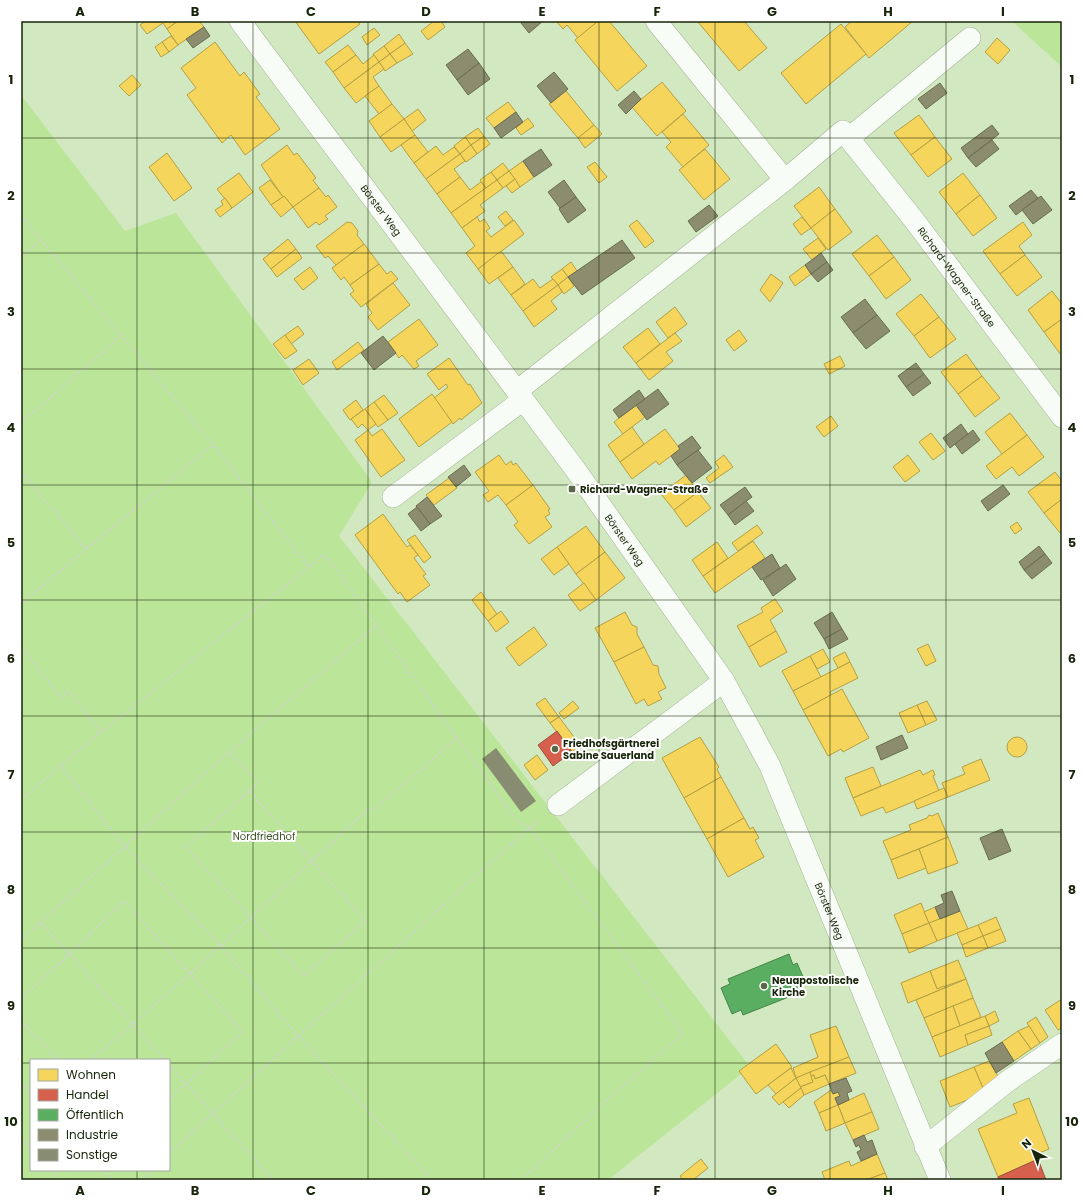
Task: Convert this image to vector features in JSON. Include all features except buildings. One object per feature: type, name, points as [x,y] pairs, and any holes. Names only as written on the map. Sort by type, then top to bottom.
[{"type":"street","name":"Börster Weg","points":[[240,21],[575,469],[724,681],[770,766],[925,1147],[940,1180]]},
{"type":"street","points":[[656,21],[785,180]]},
{"type":"street","points":[[393,497],[520,396],[843,131],[849,138],[970,38]]},
{"type":"street","name":"Richard-Wagner-Straße","points":[[849,138],[914,220],[1062,417]]},
{"type":"street","points":[[558,805],[724,681]]},
{"type":"street","points":[[925,1147],[1008,1082],[1062,1044]]},
{"type":"path","points":[[21,216],[120,336],[213,445],[309,567]]},
{"type":"path","points":[[21,256],[41,240]]},
{"type":"path","points":[[21,422],[54,395],[120,336]]},
{"type":"path","points":[[21,604],[213,445]]},
{"type":"path","points":[[21,472],[86,549]]},
{"type":"path","points":[[21,794],[22,798],[60,765],[325,554],[458,737],[516,820],[530,828],[683,1034],[610,1097],[521,1180]]},
{"type":"path","points":[[21,940],[229,752],[377,625]]},
{"type":"path","points":[[21,646],[61,698],[68,691],[101,732]]},
{"type":"path","points":[[92,1059],[221,946],[368,809],[375,809],[458,737]]},
{"type":"path","points":[[229,752],[258,782],[186,847],[304,976],[365,921],[249,791]]},
{"type":"path","points":[[60,765],[125,847],[221,946],[299,1037],[432,1180]]},
{"type":"path","points":[[170,1152],[530,828]]},
{"type":"path","points":[[21,999],[124,901],[242,1032],[170,1098]]},
{"type":"path","points":[[41,923],[164,1059]]},
{"type":"path","points":[[21,1020],[56,1059]]},
{"type":"path","points":[[170,1066],[272,1180]]},
{"type":"path","points":[[21,1082],[30,1092]]},
{"type":"path","points":[[21,1137],[30,1147]]},
{"type":"path","points":[[52,1171],[60,1180]]},
{"type":"path","points":[[104,1171],[112,1180]]},
{"type":"path","points":[[140,1180],[150,1171]]},
{"type":"green space","points":[[1012,21],[1062,21],[1062,67]]},
{"type":"green space","name":"Nordfriedhof","points":[[21,95],[125,231],[176,213],[372,482],[339,536],[750,1067],[608,1180],[21,1180]]},
{"type":"place","name":"Richard-Wagner-Straße","points":[[572,489]]},
{"type":"place","name":"Friedhofsgärtnerei Sabine Sauerland","points":[[555,749]]},
{"type":"place","name":"Neuapostolische Kirche","points":[[764,986]]}]
